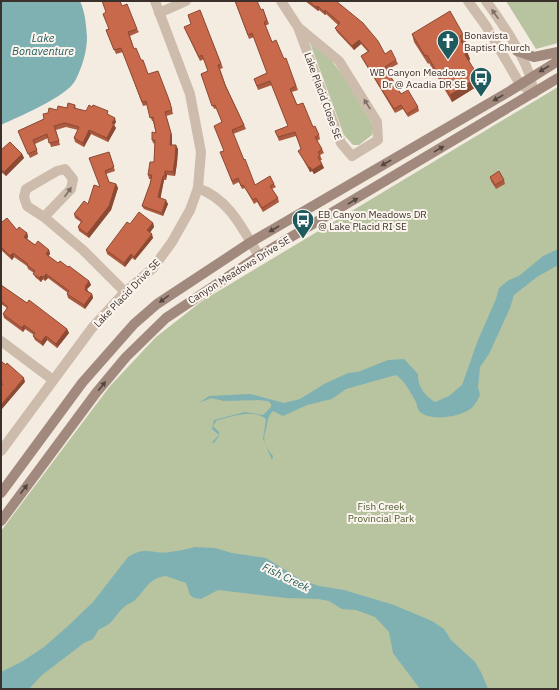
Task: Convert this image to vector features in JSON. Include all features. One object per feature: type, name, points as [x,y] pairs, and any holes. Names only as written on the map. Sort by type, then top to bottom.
[{"type":"main road","points":[[517,51],[534,57],[558,52]]},
{"type":"main road","name":"Canyon Meadows Drive SE","points":[[1,492],[82,383],[134,324],[180,288],[251,242],[558,61]]},
{"type":"main road","name":"Canyon Meadows Drive SE","points":[[1,521],[96,393],[126,357],[166,318],[259,256],[558,78]]},
{"type":"street","name":"Lake Placid Drive SE","points":[[1,451],[92,328],[125,292],[153,268],[172,242],[190,210],[198,188],[200,152],[190,94],[155,1]]},
{"type":"street","points":[[159,13],[186,1]]},
{"type":"street","name":"Lake Placid Close SE","points":[[281,1],[298,27],[341,143],[352,156],[378,140],[377,122],[339,61],[298,27]]},
{"type":"street","points":[[468,1],[486,26],[520,84],[534,93]]},
{"type":"street","points":[[486,1],[517,51],[531,77],[534,93]]},
{"type":"street","points":[[44,217],[71,189],[73,179],[65,170],[57,171],[26,190],[24,198],[27,206],[44,217],[83,250],[125,292]]},
{"type":"street","points":[[198,188],[210,192],[223,201],[244,229],[259,256]]},
{"type":"street","points":[[1,341],[53,380]]},
{"type":"green space","points":[[506,1],[558,1],[558,43],[536,49]]},
{"type":"green space","points":[[310,43],[331,60],[344,77],[374,127],[372,135],[359,145],[353,145],[344,135]]},
{"type":"green space","name":"Fish Creek Provincial Park","points":[[558,87],[558,689],[1,689],[1,531],[110,386],[156,337],[202,301]]},
{"type":"water","name":"Lake Bonaventure","points":[[1,1],[80,1],[86,23],[87,37],[82,65],[78,76],[70,87],[52,100],[1,125]]},
{"type":"water","points":[[558,249],[558,265],[537,277],[514,295],[510,308],[489,354],[480,367],[478,387],[480,395],[474,405],[464,413],[444,417],[424,414],[419,411],[410,391],[396,375],[346,389],[332,399],[307,405],[283,416],[273,411],[269,417],[264,437],[266,446],[263,439],[266,419],[255,414],[242,414],[217,420],[213,426],[219,432],[219,435],[212,429],[214,420],[245,412],[263,415],[271,407],[271,404],[268,401],[224,401],[211,398],[199,403],[209,396],[250,394],[284,403],[300,399],[326,383],[348,373],[358,372],[388,360],[404,359],[418,374],[420,387],[422,390],[435,402],[449,396],[462,385],[499,288],[509,280],[519,276],[543,256]]},
{"type":"water","points":[[219,435],[214,443],[212,442]]},
{"type":"water","points":[[266,446],[273,456],[272,460]]},
{"type":"water","name":"Fish Creek","points":[[195,547],[215,548],[232,553],[266,558],[301,580],[319,586],[344,590],[394,605],[432,621],[444,629],[451,640],[475,662],[488,689],[420,689],[393,653],[389,632],[375,617],[356,610],[342,609],[329,601],[319,599],[286,598],[218,590],[201,599],[194,598],[190,595],[186,583],[166,576],[155,579],[151,582],[135,600],[121,610],[108,625],[99,629],[93,639],[84,643],[42,675],[29,689],[1,689],[1,672],[23,661],[44,647],[68,626],[93,602],[128,557],[134,553],[145,551],[164,553]]},
{"type":"building","points":[[102,1],[120,1],[122,6],[127,4],[137,29],[128,32],[134,49],[136,48],[141,60],[143,60],[148,74],[158,71],[172,110],[165,112],[171,133],[170,145],[176,145],[175,159],[173,172],[165,171],[165,176],[163,176],[158,197],[166,200],[162,213],[142,206],[152,175],[148,175],[150,162],[154,162],[155,140],[152,140],[152,132],[156,133],[153,117],[150,118],[146,101],[142,102],[121,48],[114,50],[106,30],[109,29],[103,14],[106,12]]},
{"type":"building","points":[[235,1],[257,1],[261,10],[263,9],[267,21],[264,22],[272,42],[276,40],[284,59],[286,58],[296,86],[290,89],[297,105],[303,103],[313,127],[315,126],[319,135],[315,137],[322,149],[318,152],[320,156],[318,157],[322,164],[312,170],[310,167],[309,168],[298,151],[301,149],[295,132],[278,137],[275,131],[288,126],[270,81],[257,86],[254,79],[267,73],[252,33],[248,35]]},
{"type":"building","points":[[308,1],[336,1],[363,23],[378,41],[385,54],[391,50],[396,60],[385,67],[401,94],[408,90],[418,107],[407,114],[401,105],[394,109],[361,56],[369,51],[359,40],[352,46],[335,28],[340,23],[325,10],[324,12],[318,6],[316,7]]},
{"type":"building","points":[[200,10],[221,64],[218,65],[225,85],[244,125],[232,130],[244,160],[245,159],[255,185],[270,176],[274,184],[270,186],[278,198],[262,208],[256,198],[253,200],[243,185],[241,186],[238,178],[232,181],[220,152],[224,151],[214,126],[222,122],[215,105],[212,106],[201,74],[208,71],[202,55],[199,57],[184,27],[191,24],[188,15]]},
{"type":"building","name":"Bonavista Baptist Church","points":[[450,11],[463,34],[460,36],[461,41],[467,51],[465,55],[479,77],[450,95],[427,55],[425,56],[412,34]]},
{"type":"building","points":[[68,103],[75,105],[74,108],[86,111],[89,105],[92,107],[93,105],[108,111],[107,114],[115,118],[112,123],[114,124],[107,138],[89,130],[83,143],[74,138],[79,127],[65,123],[54,126],[59,141],[49,143],[47,134],[33,140],[37,150],[28,154],[18,131],[44,119],[43,114],[48,113],[49,108],[57,110],[58,106],[67,108]]},
{"type":"building","points":[[10,142],[22,154],[4,172],[1,169],[1,150]]},
{"type":"building","points":[[109,152],[114,167],[105,171],[109,182],[116,184],[109,206],[87,234],[78,227],[82,221],[74,214],[84,201],[88,204],[94,185],[100,187],[89,158]]},
{"type":"building","points":[[499,171],[504,180],[495,185],[490,177]]},
{"type":"building","points":[[139,212],[153,223],[147,230],[152,234],[134,257],[131,254],[124,263],[106,250],[127,222],[130,224]]},
{"type":"building","points":[[7,218],[17,230],[19,227],[27,233],[24,237],[35,245],[38,241],[49,250],[46,254],[58,263],[60,261],[68,267],[69,266],[89,281],[85,287],[85,290],[92,294],[84,305],[67,294],[69,291],[46,274],[44,277],[41,276],[39,278],[33,274],[35,271],[27,265],[28,264],[13,253],[10,256],[1,247],[1,220],[2,222]]},
{"type":"building","points":[[1,285],[27,303],[29,300],[67,329],[56,344],[46,336],[41,342],[33,336],[35,333],[24,325],[22,328],[3,314],[8,307],[1,301]]},
{"type":"building","points":[[1,361],[6,365],[7,363],[24,378],[1,405],[1,387],[3,384],[1,383]]},
{"type":"place","name":"Bonavista Baptist Church","points":[[448,60]]},
{"type":"place","name":"WB Canyon Meadows Dr @ Acadia DR SE","points":[[481,98]]},
{"type":"place","name":"EB Canyon Meadows DR @ Lake Placid RI SE","points":[[303,240]]}]
